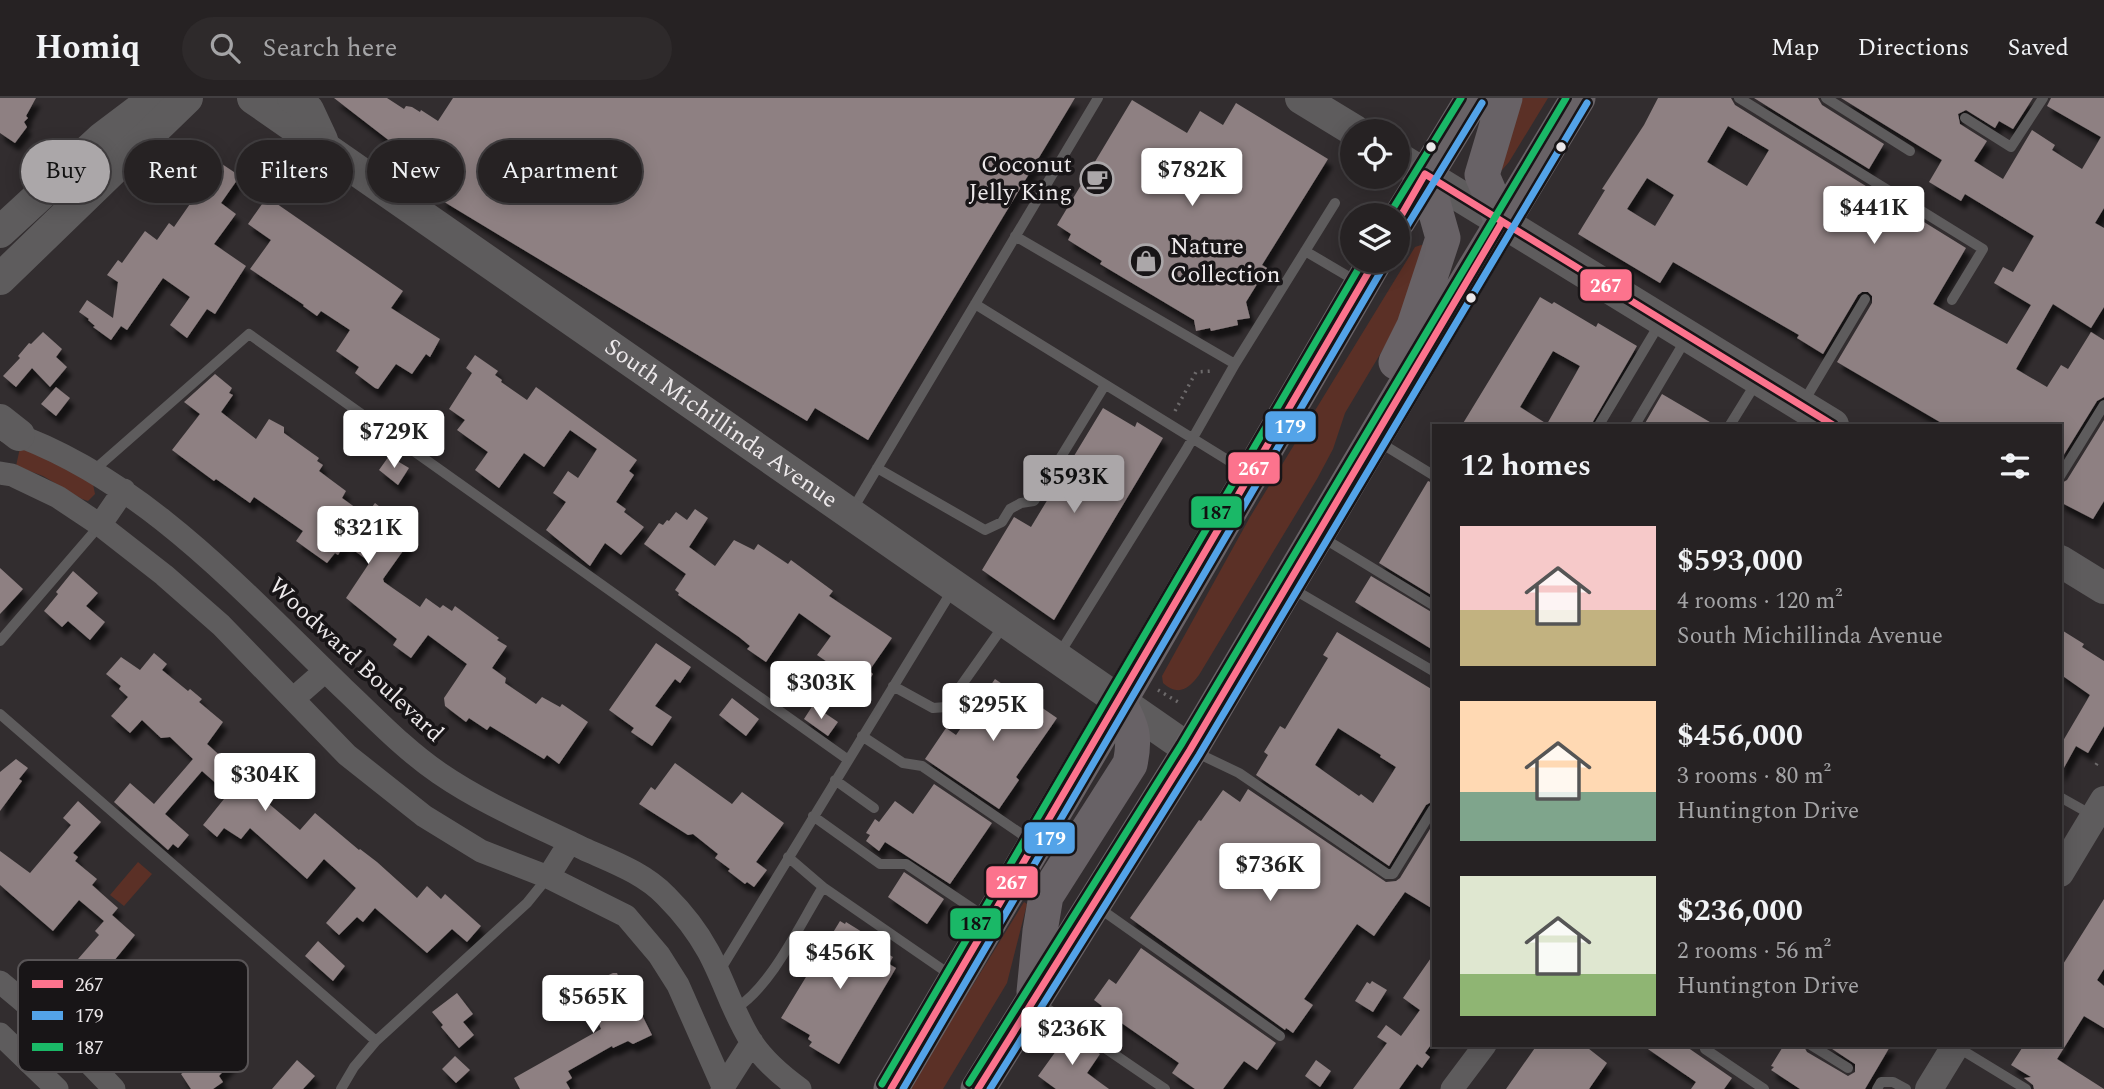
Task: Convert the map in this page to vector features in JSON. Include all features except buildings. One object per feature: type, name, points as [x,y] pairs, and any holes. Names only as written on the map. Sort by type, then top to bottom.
[{"type":"main road","points":[[0,232],[102,138],[155,98]]},
{"type":"main road","points":[[0,279],[187,98]]},
{"type":"main road","name":"South Michillinda Avenue","points":[[253,98],[313,140]]},
{"type":"main road","points":[[293,98],[308,110],[321,140]]},
{"type":"main road","points":[[1301,98],[1340,122]]},
{"type":"main road","points":[[1403,203],[1412,166],[1473,98]]},
{"type":"main road","points":[[1502,222],[1482,175],[1505,98]]},
{"type":"main road","points":[[978,1089],[1191,750],[1578,98]]},
{"type":"main road","points":[[1412,166],[1831,424]]},
{"type":"main road","points":[[1378,433],[1393,369],[1414,326],[1443,238],[1412,166]]},
{"type":"main road","name":"South Michillinda Avenue","points":[[353,168],[1191,750]]},
{"type":"main road","points":[[891,1089],[1368,273]]},
{"type":"main road","points":[[2062,562],[2104,588]]},
{"type":"main road","points":[[1034,1000],[1046,895],[1130,764],[1134,743],[1132,727],[1119,702]]},
{"type":"street","name":"Woodward Boulevard","points":[[6,428],[62,452],[124,490],[257,601],[402,744],[439,772],[511,814],[635,872],[665,895],[690,922],[708,952],[752,1042],[779,1073],[800,1089]]},
{"type":"street","points":[[0,473],[12,475],[58,497],[100,525],[221,625],[347,755],[424,816],[481,851],[548,877],[625,916],[660,955],[678,985],[723,1089]]},
{"type":"street","points":[[100,525],[124,490]]},
{"type":"street","points":[[293,699],[325,671]]},
{"type":"street","points":[[2062,870],[2098,817]]},
{"type":"street","points":[[548,877],[570,842]]},
{"type":"street","points":[[0,982],[18,997]]},
{"type":"street","points":[[0,1034],[18,1051]]},
{"type":"street","points":[[723,1089],[752,1042]]},
{"type":"street","points":[[1452,1089],[1484,1047]]},
{"type":"street","points":[[1929,1089],[1954,1047]]},
{"type":"street","points":[[39,1072],[57,1089]]},
{"type":"street","points":[[98,1072],[114,1089]]},
{"type":"lane","points":[[850,514],[1098,98]]},
{"type":"lane","points":[[1739,98],[1983,249],[1952,300]]},
{"type":"lane","points":[[1826,98],[1910,151]]},
{"type":"lane","points":[[1965,118],[2011,147],[2042,98]]},
{"type":"lane","points":[[1057,658],[1335,203]]},
{"type":"lane","points":[[1015,236],[1235,364]]},
{"type":"lane","points":[[1306,251],[1340,262]]},
{"type":"lane","points":[[1801,406],[1866,299]]},
{"type":"lane","points":[[975,304],[1251,474]]},
{"type":"lane","points":[[1601,424],[1675,328]]},
{"type":"lane","points":[[1635,424],[1675,328]]},
{"type":"lane","points":[[93,471],[249,334],[847,759]]},
{"type":"lane","points":[[1731,424],[1758,379]]},
{"type":"lane","points":[[877,468],[985,530],[1002,522],[1010,509],[1021,503],[1034,501],[1105,385]]},
{"type":"lane","points":[[2062,473],[2104,405]]},
{"type":"lane","points":[[1378,433],[1432,474]]},
{"type":"lane","points":[[0,641],[100,525]]},
{"type":"lane","points":[[1318,534],[1432,604]]},
{"type":"lane","points":[[1287,586],[1432,670]]},
{"type":"lane","points":[[718,975],[954,587]]},
{"type":"lane","points":[[893,686],[933,708],[946,707],[1006,622]]},
{"type":"lane","points":[[0,714],[376,1041]]},
{"type":"lane","points":[[862,736],[903,763],[922,766],[1036,843]]},
{"type":"lane","points":[[1191,750],[1239,773],[1387,874],[1393,874],[1432,811]]},
{"type":"lane","points":[[835,780],[874,808]]},
{"type":"lane","points":[[2062,798],[2098,817]]},
{"type":"lane","points":[[813,816],[880,864],[906,864],[990,921]]},
{"type":"lane","points":[[788,858],[823,887],[956,978]]},
{"type":"lane","points":[[341,1089],[354,1067],[376,1041],[527,903],[548,877]]},
{"type":"lane","points":[[735,1009],[750,999],[764,983],[823,887]]},
{"type":"lane","points":[[1094,904],[1280,1036]]},
{"type":"lane","points":[[1034,1000],[1165,1089]]},
{"type":"lane","points":[[1814,1047],[1848,1068]]},
{"type":"lane","points":[[1958,1047],[2026,1089]]},
{"type":"lane","points":[[1705,1049],[1764,1089]]},
{"type":"lane","points":[[1874,1085],[1893,1082],[1906,1089]]},
{"type":"path","points":[[1175,411],[1196,372],[1213,371]]},
{"type":"path","points":[[1153,687],[1178,702]]},
{"type":"path","points":[[2096,765],[2099,760]]},
{"type":"shaded area","points":[[1518,98],[1548,98],[1509,162],[1502,170],[1496,170]]},
{"type":"shaded area","points":[[1415,247],[1427,247],[1419,289],[1345,413],[1333,449],[1317,479],[1199,675],[1182,690],[1168,687],[1163,683],[1162,676],[1250,517],[1399,273],[1410,273],[1410,255]]},
{"type":"shaded area","points":[[20,448],[50,458],[93,484],[95,494],[88,501],[82,499],[43,476],[16,466]]},
{"type":"shaded area","points":[[138,862],[152,874],[124,906],[110,895]]},
{"type":"shaded area","points":[[1024,902],[1027,904],[1007,983],[943,1089],[909,1089]]},
{"type":"transit line","name":"187","points":[[1396,203],[1461,98]]},
{"type":"transit line","name":"187","points":[[969,1083],[1181,745],[1566,98]]},
{"type":"transit line","name":"179","points":[[1410,221],[1482,103]]},
{"type":"transit line","name":"179","points":[[990,1089],[1199,755],[1587,103]]},
{"type":"transit line","name":"267","points":[[1408,203],[1425,174],[1831,424]]},
{"type":"transit line","name":"267","points":[[978,1089],[1190,750],[1502,222]]},
{"type":"transit line","name":"187","points":[[882,1084],[1356,273]]},
{"type":"transit line","name":"267","points":[[891,1089],[1368,273]]},
{"type":"transit line","name":"179","points":[[903,1089],[1380,273]]},
{"type":"place","name":"Coconut Jelly King","points":[[1097,179]]},
{"type":"place","name":"Nature Collection","points":[[1146,261]]}]
